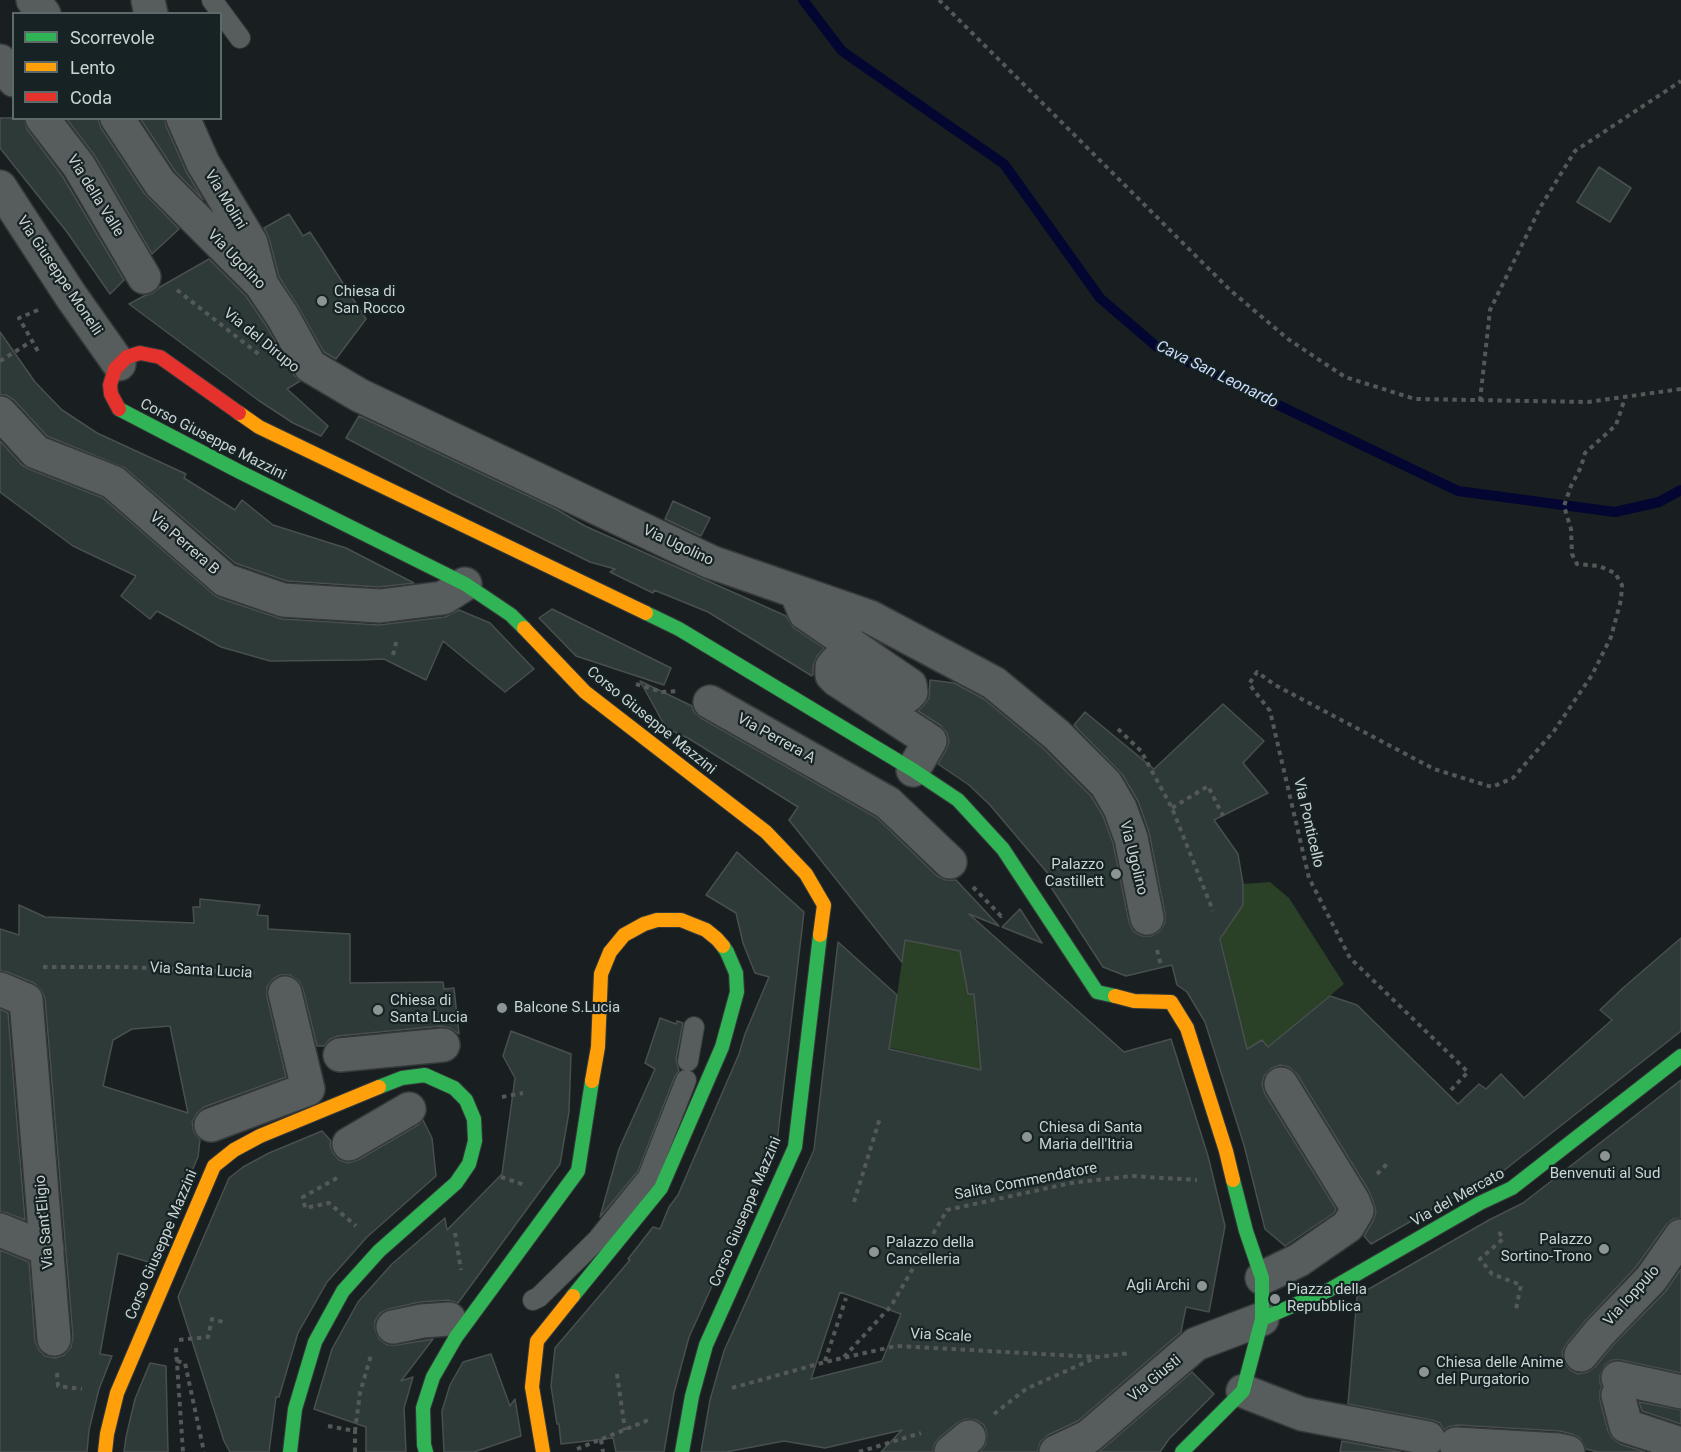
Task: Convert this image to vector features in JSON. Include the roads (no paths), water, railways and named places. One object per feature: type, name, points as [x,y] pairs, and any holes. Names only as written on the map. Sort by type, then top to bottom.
[{"type":"street","points":[[33,0],[42,12]]},
{"type":"street","points":[[0,61],[12,77]]},
{"type":"street","name":"Via della Valle","points":[[44,120],[79,166],[144,277]]},
{"type":"street","name":"Via Ugolino","points":[[118,120],[160,183],[261,284],[283,317],[310,366],[359,395],[711,562],[870,617],[994,683],[1057,735],[1106,784],[1120,808],[1131,838],[1148,918]]},
{"type":"street","name":"Via Molini","points":[[184,120],[203,163],[251,243],[261,284]]},
{"type":"street","name":"Via Giuseppe Monelli","points":[[0,187],[71,296],[119,363]]},
{"type":"street","points":[[119,363],[127,357],[140,353],[160,357],[259,427],[680,629],[914,770],[958,800],[1003,849],[1097,992],[1134,1001],[1171,1002],[1187,1028],[1230,1169],[1246,1231],[1262,1278],[1262,1318],[1243,1391],[1182,1452]]},
{"type":"street","name":"Corso Giuseppe Mazzini","points":[[119,363],[111,377],[111,394],[120,410],[128,416],[465,584],[511,615],[585,692],[766,832],[806,874],[824,905],[795,1147],[706,1345],[692,1396],[682,1452]]},
{"type":"street","name":"Via Perrera B","points":[[0,413],[36,452],[113,482],[225,580],[283,600],[380,606],[443,598],[465,584]]},
{"type":"street","points":[[796,592],[805,613],[910,685],[911,692],[902,697],[847,661],[836,662],[832,667],[832,675],[837,680],[930,741],[914,770]]},
{"type":"street","name":"Via Perrera A","points":[[710,702],[888,803],[950,862]]},
{"type":"street","points":[[426,1452],[423,1408],[433,1377],[456,1337],[578,1171],[598,1047],[601,974],[610,952],[624,935],[644,924],[657,920],[681,920],[706,930],[727,952],[736,973],[737,992],[733,1011],[722,1047],[661,1188],[537,1341],[532,1387],[543,1452]]},
{"type":"street","points":[[211,1125],[308,1089],[285,993]]},
{"type":"street","name":"Via Sant'Eligio","points":[[13,995],[47,1249],[54,1339]]},
{"type":"street","points":[[340,1055],[443,1045]]},
{"type":"street","name":"Via del Mercato","points":[[1262,1318],[1329,1290],[1480,1203],[1512,1188],[1681,1056]]},
{"type":"street","name":"Corso Giuseppe Mazzini","points":[[105,1452],[117,1393],[214,1166],[234,1150],[261,1136],[402,1078],[425,1075],[454,1088],[466,1100],[474,1119],[475,1141],[469,1164],[456,1183],[388,1242],[343,1291],[315,1342],[295,1409],[290,1452]]},
{"type":"street","points":[[1262,1278],[1299,1260],[1348,1226],[1356,1211],[1353,1201],[1281,1084]]},
{"type":"street","points":[[349,1144],[409,1109]]},
{"type":"street","points":[[0,1230],[47,1249]]},
{"type":"street","name":"Via Ioppulo","points":[[1581,1355],[1651,1279],[1681,1236]]},
{"type":"street","name":"Via Giusti","points":[[1056,1452],[1088,1437],[1196,1344],[1262,1318]]},
{"type":"street","points":[[393,1327],[422,1321],[449,1319]]},
{"type":"street","points":[[1681,1392],[1618,1387],[1626,1426],[1681,1444]]},
{"type":"street","points":[[1243,1391],[1302,1414],[1346,1423],[1442,1441],[1559,1449],[1568,1452]]},
{"type":"lane","points":[[222,14],[240,38]]},
{"type":"lane","points":[[533,1300],[539,1297],[597,1240],[648,1177],[687,1071],[694,1027]]},
{"type":"waterway","name":"Cava San Leonardo","points":[[803,0],[842,51],[1004,164],[1100,298],[1157,347],[1458,491],[1615,512],[1659,502],[1681,490]]},
{"type":"place","name":"Chiesa di San Rocco","points":[[322,301]]},
{"type":"place","name":"Palazzo Castillett","points":[[1116,874]]},
{"type":"place","name":"Balcone S.Lucia","points":[[502,1008]]},
{"type":"place","name":"Chiesa di Santa Lucia","points":[[378,1010]]},
{"type":"place","name":"Chiesa di Santa Maria dell'Itria","points":[[1027,1137]]},
{"type":"place","name":"Benvenuti al Sud","points":[[1605,1156]]},
{"type":"place","name":"Palazzo Sortino-Trono","points":[[1604,1249]]},
{"type":"place","name":"Palazzo della Cancelleria","points":[[874,1252]]},
{"type":"place","name":"Agli Archi","points":[[1202,1286]]},
{"type":"place","name":"Piazza della Repubblica","points":[[1275,1299]]},
{"type":"place","name":"Chiesa delle Anime del Purgatorio","points":[[1424,1372]]}]
